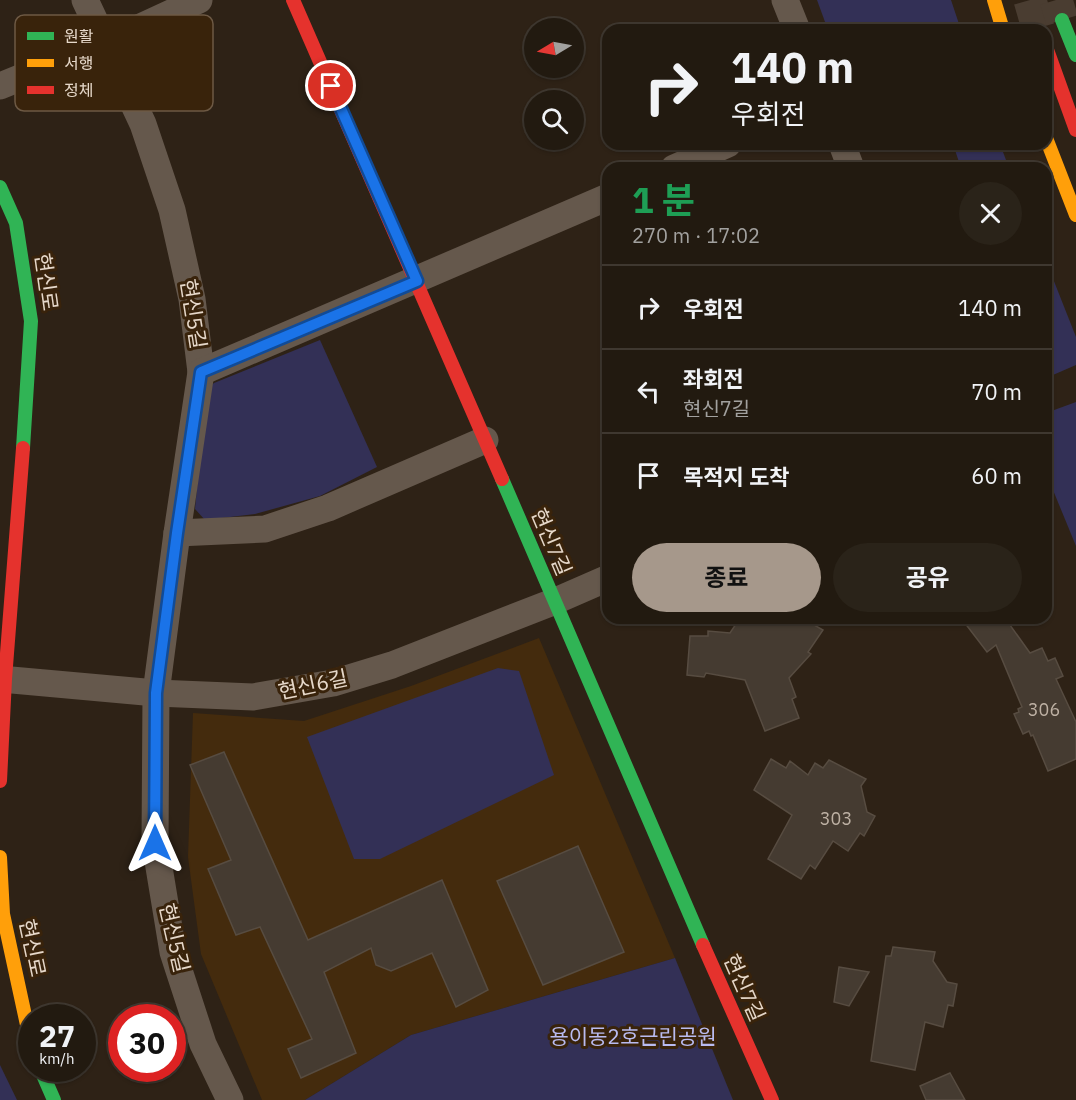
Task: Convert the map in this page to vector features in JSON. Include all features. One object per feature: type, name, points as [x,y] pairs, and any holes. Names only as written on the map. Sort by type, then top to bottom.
[{"type":"street","name":"현신5길","points":[[85,0],[92,15]]},
{"type":"street","points":[[167,15],[199,0]]},
{"type":"street","name":"현신7길","points":[[293,0],[417,281],[712,968],[772,1100]]},
{"type":"street","points":[[785,0],[795,24]]},
{"type":"street","points":[[994,0],[1002,24]]},
{"type":"street","points":[[1005,24],[1008,0]]},
{"type":"street","points":[[1062,20],[1076,55]]},
{"type":"street","points":[[1052,64],[1076,130]]},
{"type":"street","points":[[0,86],[15,80]]},
{"type":"street","name":"현신5길","points":[[137,111],[172,210],[192,299],[201,372],[156,693],[155,843],[174,952],[203,1044],[230,1100]]},
{"type":"street","points":[[688,162],[714,150]]},
{"type":"street","points":[[1051,150],[1076,215]]},
{"type":"street","name":"현신로","points":[[0,187],[16,223],[31,321],[19,518],[2,679],[0,782]]},
{"type":"street","points":[[201,372],[602,200]]},
{"type":"street","points":[[177,533],[265,529],[328,508],[485,440]]},
{"type":"street","name":"현신6길","points":[[2,679],[156,693],[253,697],[333,682],[392,665],[602,581]]},
{"type":"street","name":"현신로","points":[[0,856],[1,915],[22,1004]]},
{"type":"street","points":[[46,1082],[54,1100]]},
{"type":"shaded area","points":[[539,638],[675,958],[411,1035],[305,1100],[262,1100],[201,954],[188,857],[193,713],[304,721],[411,686]]},
{"type":"green space","points":[[817,0],[951,0],[959,24],[826,24]]},
{"type":"green space","points":[[955,150],[1002,150],[1007,162],[959,162]]},
{"type":"green space","points":[[1052,276],[1076,337],[1076,365],[1052,375]]},
{"type":"green space","points":[[320,340],[377,467],[320,496],[255,514],[205,520],[195,509],[206,390],[214,383]]},
{"type":"green space","points":[[1076,402],[1076,546],[1052,488],[1052,411]]},
{"type":"green space","points":[[498,668],[519,671],[554,775],[380,859],[354,859],[307,737]]},
{"type":"green space","name":"용이동2호근린공원","points":[[675,958],[733,1100],[305,1100],[411,1035]]},
{"type":"green space","points":[[0,1065],[17,1100],[0,1100]]},
{"type":"building","points":[[736,624],[812,624],[823,630],[808,652],[811,654],[789,678],[796,697],[792,699],[799,718],[765,731],[745,680],[706,673],[704,677],[687,675],[690,636],[708,636],[708,631],[730,633]]},
{"type":"building","points":[[966,624],[1009,624],[1030,653],[1042,648],[1048,661],[1055,658],[1063,676],[1056,679],[1076,722],[1076,759],[1048,771],[1033,735],[1031,736],[1029,731],[1023,734],[1014,714],[1022,707],[996,645],[987,652]]},
{"type":"building","points":[[224,752],[308,940],[442,880],[488,990],[456,1007],[432,953],[391,971],[376,965],[371,948],[324,972],[356,1053],[301,1078],[288,1049],[312,1039],[260,927],[236,935],[208,869],[231,860],[190,765]]},
{"type":"building","points":[[771,759],[786,768],[790,761],[808,775],[815,763],[823,768],[829,760],[866,779],[861,786],[867,812],[875,816],[864,836],[860,833],[848,851],[833,841],[815,869],[810,865],[801,879],[768,859],[792,815],[754,790]]},
{"type":"building","points":[[578,846],[624,952],[543,985],[497,881]]},
{"type":"building","points":[[893,947],[935,952],[933,961],[947,982],[957,984],[953,1006],[948,1005],[943,1027],[925,1022],[915,1070],[871,1061],[886,956],[891,956]]},
{"type":"building","points":[[839,967],[869,972],[849,1006],[834,1002]]},
{"type":"building","points":[[950,1073],[965,1100],[926,1100],[920,1086]]},
{"type":"tunnel","points":[[1030,0],[1037,24]]},
{"type":"tunnel","points":[[1056,0],[1062,20]]},
{"type":"traffic: fast","points":[[1062,20],[1076,55]]},
{"type":"traffic: fast","points":[[0,187],[16,223],[31,321],[23,448]]},
{"type":"traffic: fast","points":[[502,479],[703,945]]},
{"type":"traffic: fast","points":[[46,1082],[54,1100]]},
{"type":"traffic: slow","points":[[994,0],[1001,24]]},
{"type":"traffic: slow","points":[[1051,150],[1076,215]]},
{"type":"traffic: slow","points":[[0,857],[3,914],[22,1004]]},
{"type":"traffic: jam","points":[[293,0],[502,479]]},
{"type":"traffic: jam","points":[[1052,64],[1076,130]]},
{"type":"traffic: jam","points":[[0,781],[5,679],[23,448]]},
{"type":"traffic: jam","points":[[703,945],[772,1100]]},
{"type":"route","points":[[155,843],[156,693],[201,372],[417,281],[331,86]]}]
